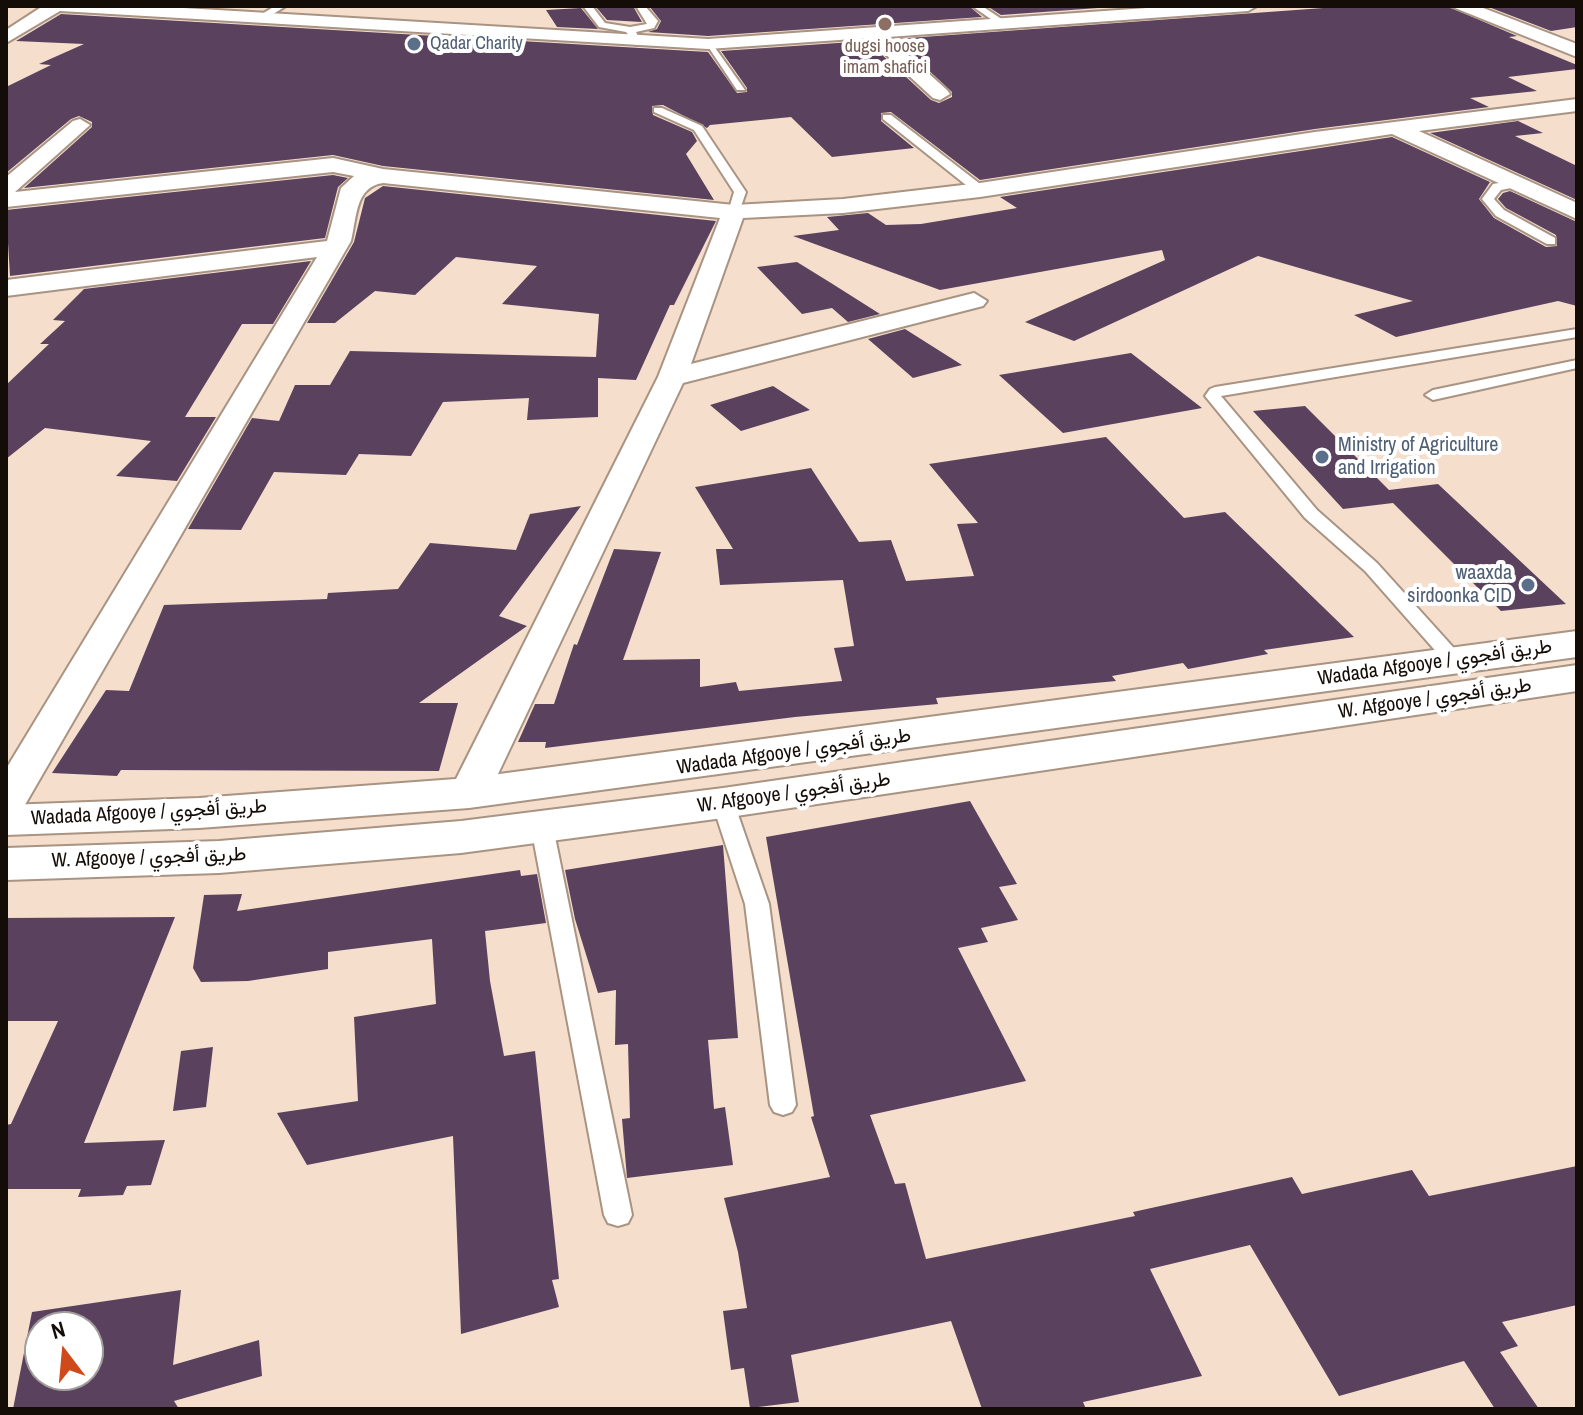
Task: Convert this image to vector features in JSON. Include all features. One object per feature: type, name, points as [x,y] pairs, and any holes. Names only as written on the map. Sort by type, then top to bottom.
[{"type":"main road","points":[[1460,6],[1577,43]]},
{"type":"main road","points":[[1481,6],[1577,51]]},
{"type":"main road","name":"Wadada Afgooye / طريق أفجوي","points":[[6,820],[199,813],[469,793],[1577,644]]},
{"type":"main road","name":"W. Afgooye / طريق أفجوي","points":[[6,864],[219,857],[542,827],[1577,678]]},
{"type":"street","points":[[6,38],[55,6]]},
{"type":"street","points":[[62,6],[259,19],[633,36],[708,44],[1248,6]]},
{"type":"street","points":[[873,33],[940,94]]},
{"type":"street","points":[[6,200],[333,165],[383,176],[734,212],[843,206],[980,190],[1395,128],[1577,105]]},
{"type":"street","points":[[6,188],[80,125]]},
{"type":"street","points":[[1395,128],[1577,212]]},
{"type":"street","points":[[6,803],[332,248],[339,241],[352,188],[364,179],[383,176]]},
{"type":"street","points":[[469,793],[672,377],[734,212]]},
{"type":"street","points":[[6,288],[332,248]]},
{"type":"street","points":[[672,377],[974,301]]},
{"type":"lane","points":[[259,19],[282,6]]},
{"type":"lane","points":[[587,6],[602,25],[633,36],[651,26],[653,21],[640,6]]},
{"type":"lane","points":[[976,6],[1004,24]]},
{"type":"lane","points":[[708,44],[741,88]]},
{"type":"lane","points":[[658,110],[698,128],[705,137],[740,192],[734,212]]},
{"type":"lane","points":[[887,117],[980,190]]},
{"type":"lane","points":[[1517,184],[1497,187],[1488,199],[1500,213],[1551,241]]},
{"type":"lane","points":[[1455,661],[1371,567],[1311,514],[1213,396],[1222,390],[1577,333]]},
{"type":"lane","points":[[1433,395],[1577,364]]},
{"type":"lane","points":[[723,803],[757,904],[783,1105]]},
{"type":"lane","points":[[542,827],[618,1215]]},
{"type":"building","points":[[633,6],[642,22],[607,20],[596,7]]},
{"type":"building","points":[[649,6],[969,6],[982,17],[708,36],[648,32],[657,29],[661,21]]},
{"type":"building","points":[[987,6],[1126,6],[1001,15]]},
{"type":"building","points":[[1351,6],[1447,6],[1517,36],[1509,37],[1577,65],[1577,69],[1508,77],[1537,91],[1470,98],[1489,107],[1315,129],[980,180],[891,112],[881,113],[881,121],[914,148],[832,157],[791,117],[710,125],[707,128],[663,105],[652,106],[653,115],[692,132],[697,141],[686,154],[714,200],[383,166],[333,155],[24,188],[92,127],[92,122],[79,116],[71,119],[6,173],[6,87],[51,65],[39,64],[84,44],[16,41],[61,14],[708,52],[737,93],[747,92],[747,88],[721,51],[867,41],[931,100],[939,103],[952,97],[952,92],[895,39]]},
{"type":"building","points":[[1486,6],[1577,6],[1577,27],[1551,31]]},
{"type":"building","points":[[581,8],[598,29],[557,27],[546,10]]},
{"type":"building","points":[[1518,121],[1543,133],[1515,136],[1577,166],[1577,200],[1430,133]]},
{"type":"building","points":[[1392,137],[1490,182],[1479,199],[1494,218],[1546,247],[1557,246],[1556,235],[1506,208],[1498,199],[1503,193],[1510,191],[1577,222],[1577,306],[1558,301],[1396,337],[1354,315],[1413,301],[1258,256],[1074,341],[1025,322],[1165,260],[1162,250],[940,290],[793,236],[839,230],[827,217],[868,213],[886,225],[921,224],[1017,208],[1000,197]]},
{"type":"building","points":[[333,175],[348,178],[338,187],[325,238],[10,276],[6,210]]},
{"type":"building","points":[[383,186],[716,221],[674,305],[670,305],[636,380],[598,378],[598,417],[527,420],[529,398],[443,402],[411,456],[359,454],[346,475],[274,472],[241,530],[188,529],[252,418],[279,421],[295,385],[330,385],[350,351],[596,357],[599,314],[502,304],[537,266],[456,257],[415,295],[375,291],[335,323],[307,323],[354,242],[365,198]]},
{"type":"building","points":[[311,261],[273,324],[242,324],[185,417],[216,417],[177,481],[116,476],[151,441],[45,428],[6,459],[6,385],[49,344],[40,344],[65,321],[53,320],[84,289]]},
{"type":"building","points":[[797,262],[880,314],[848,322],[832,308],[802,314],[757,267]]},
{"type":"building","points":[[905,329],[962,365],[913,378],[868,339]]},
{"type":"building","points":[[1131,353],[1202,408],[1063,433],[999,375]]},
{"type":"building","points":[[773,386],[810,410],[741,431],[710,405]]},
{"type":"building","points":[[1305,406],[1389,490],[1438,484],[1566,604],[1501,611],[1393,503],[1343,509],[1253,411]]},
{"type":"building","points":[[1106,437],[1184,518],[1225,512],[1354,637],[1264,650],[1268,654],[1188,669],[1183,663],[1112,676],[1116,681],[936,698],[938,704],[795,717],[545,748],[546,742],[518,742],[535,704],[554,704],[574,644],[577,645],[614,549],[661,552],[623,660],[700,659],[700,687],[736,682],[739,691],[842,681],[834,648],[854,646],[843,580],[720,585],[716,549],[733,549],[695,487],[811,468],[859,542],[891,540],[906,581],[974,576],[957,524],[978,523],[929,464]]},
{"type":"building","points":[[581,506],[499,616],[527,626],[419,703],[458,703],[439,771],[121,770],[117,776],[52,773],[106,690],[129,691],[164,605],[327,599],[328,593],[398,589],[430,543],[516,550],[530,514]]},
{"type":"building","points":[[970,801],[1017,884],[999,887],[1018,920],[981,928],[988,942],[958,948],[1026,1081],[870,1115],[895,1184],[905,1183],[926,1259],[1135,1216],[1133,1212],[1292,1177],[1302,1194],[1412,1170],[1429,1196],[1577,1166],[1577,1305],[1502,1322],[1518,1346],[1500,1352],[1539,1409],[1495,1409],[1464,1361],[1339,1396],[1250,1245],[1150,1269],[1202,1376],[1083,1402],[1086,1409],[982,1409],[951,1321],[791,1355],[799,1402],[750,1408],[744,1368],[731,1370],[723,1311],[747,1308],[738,1252],[724,1198],[830,1177],[811,1117],[814,1116],[766,837]]},
{"type":"building","points":[[723,845],[738,1038],[708,1040],[714,1109],[725,1107],[733,1165],[627,1178],[622,1119],[630,1118],[628,1044],[615,1045],[616,990],[598,993],[575,919],[565,870]]},
{"type":"building","points":[[520,870],[521,876],[537,874],[546,923],[485,931],[490,981],[504,1056],[535,1051],[559,1279],[552,1280],[559,1307],[461,1334],[453,1136],[307,1165],[277,1113],[358,1101],[354,1017],[436,1004],[432,939],[328,952],[328,969],[248,981],[201,982],[193,968],[204,895],[242,894],[237,911]]},
{"type":"building","points":[[175,917],[84,1143],[165,1140],[151,1185],[127,1186],[123,1195],[78,1197],[81,1189],[6,1189],[6,1125],[11,1124],[58,1021],[6,1021],[6,918]]},
{"type":"building","points":[[213,1047],[206,1107],[173,1111],[181,1051]]},
{"type":"building","points":[[181,1290],[173,1365],[259,1340],[262,1376],[174,1401],[179,1409],[13,1409],[24,1353],[24,1391],[104,1391],[104,1311],[39,1311]]},
{"type":"place","name":"dugsi hoose imam shafici","points":[[885,24]]},
{"type":"place","name":"Qadar Charity","points":[[414,44]]},
{"type":"place","name":"Ministry of Agriculture and Irrigation","points":[[1322,457]]},
{"type":"place","name":"waaxda sirdoonka CID","points":[[1528,585]]}]
